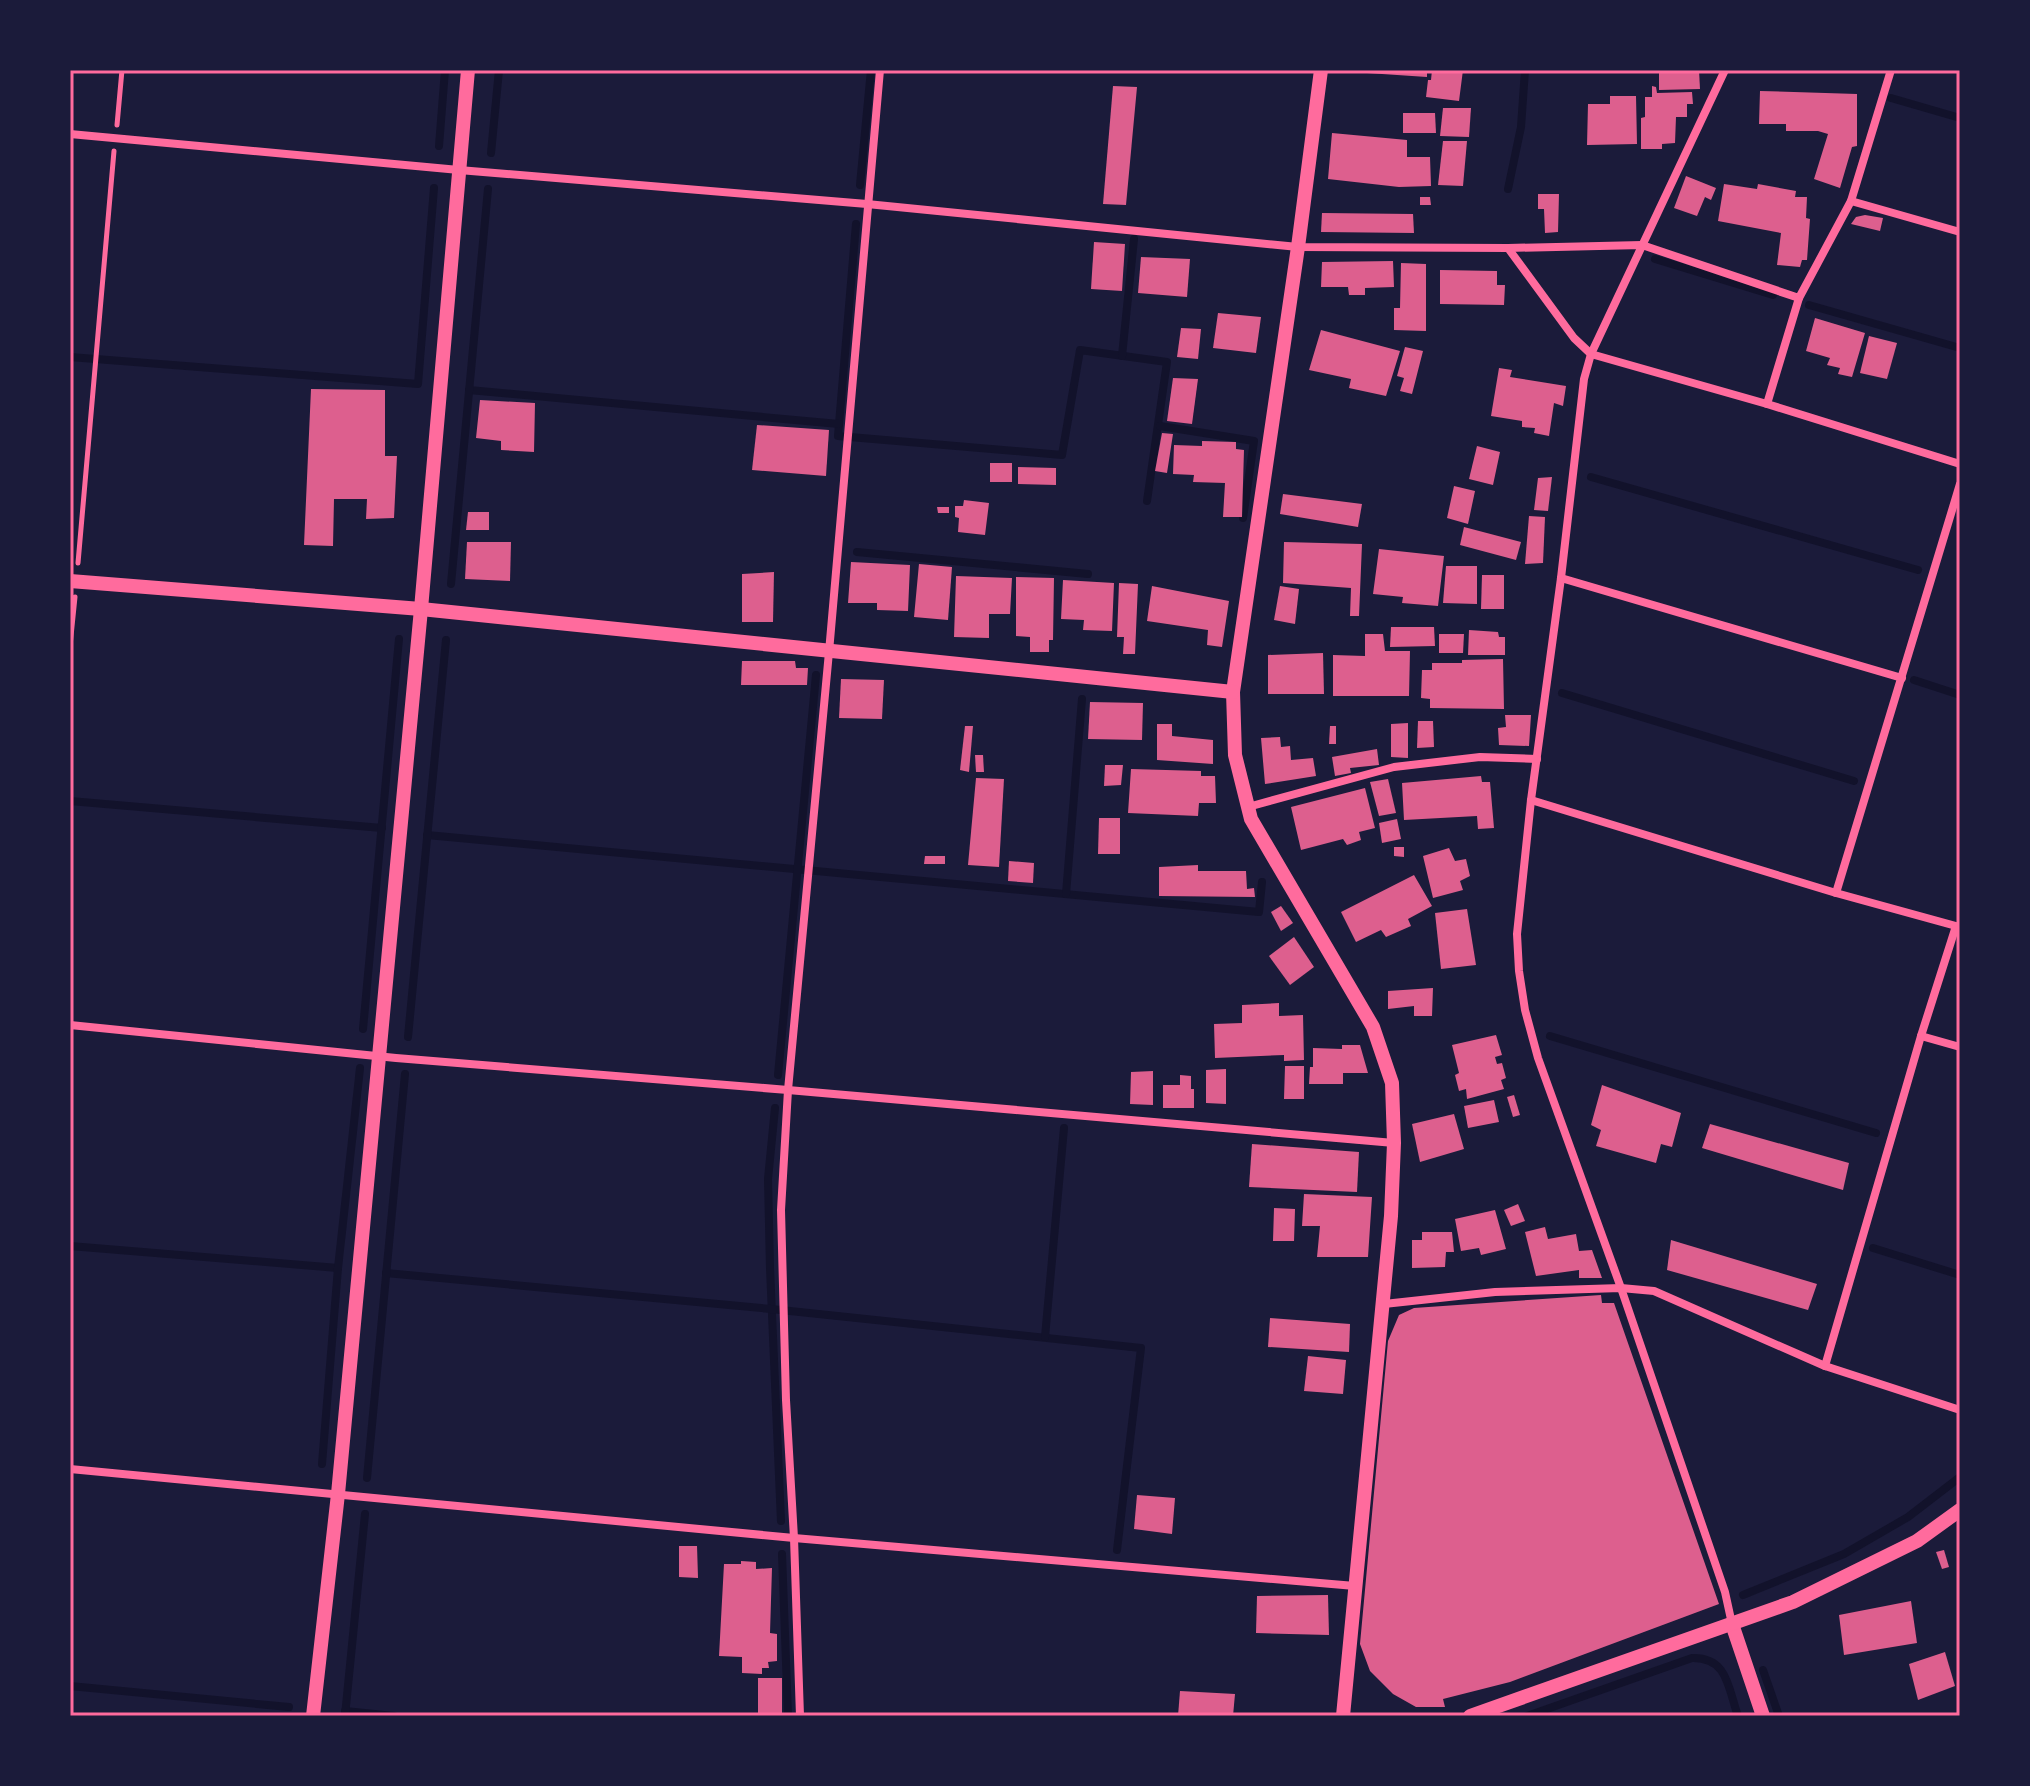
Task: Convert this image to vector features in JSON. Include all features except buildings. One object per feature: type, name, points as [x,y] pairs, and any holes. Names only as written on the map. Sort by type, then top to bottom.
[{"type":"street","points":[[313,1716],[338,1494],[468,70]]},
{"type":"street","points":[[800,1716],[781,1210],[788,1090],[880,70]]},
{"type":"street","points":[[1321,70],[1233,692],[1235,755],[1251,819],[1373,1027],[1392,1083],[1394,1143],[1391,1216],[1343,1716]]},
{"type":"street","points":[[1725,70],[1591,354],[1584,379],[1517,934],[1525,1010],[1538,1058],[1720,1577],[1732,1624],[1763,1716]]},
{"type":"street","points":[[1767,404],[1799,298],[1851,201],[1891,70]]},
{"type":"street","points":[[70,134],[867,204],[1298,247],[1642,245],[1799,298]]},
{"type":"street","points":[[1851,201],[1960,232]]},
{"type":"street","points":[[1508,248],[1574,338],[1591,354],[1960,464]]},
{"type":"street","points":[[1836,893],[1960,484]]},
{"type":"street","points":[[1561,578],[1902,678]]},
{"type":"street","points":[[73,582],[421,609],[1233,692]]},
{"type":"street","points":[[1248,807],[1394,767],[1480,757],[1537,759]]},
{"type":"street","points":[[1531,800],[1958,927],[1921,1036],[1825,1366]]},
{"type":"street","points":[[70,1025],[379,1056],[1394,1143]]},
{"type":"street","points":[[1921,1036],[1960,1047]]},
{"type":"street","points":[[1384,1304],[1495,1292],[1621,1288],[1654,1291],[1825,1366],[1960,1410]]},
{"type":"street","points":[[70,1469],[794,1538],[1355,1586]]},
{"type":"street","points":[[1470,1716],[1793,1602],[1917,1541],[1960,1510]]},
{"type":"path","points":[[70,646],[73,582],[122,70]]},
{"type":"waterway","points":[[439,146],[445,70]]},
{"type":"waterway","points":[[491,153],[499,70]]},
{"type":"waterway","points":[[860,185],[871,70]]},
{"type":"waterway","points":[[1508,189],[1521,127],[1525,70]]},
{"type":"waterway","points":[[1891,98],[1960,118]]},
{"type":"waterway","points":[[70,357],[418,384],[434,188]]},
{"type":"waterway","points":[[451,584],[488,189]]},
{"type":"waterway","points":[[856,224],[838,436],[1062,455],[1080,350],[1167,362],[1147,501]]},
{"type":"waterway","points":[[1122,356],[1134,239]]},
{"type":"waterway","points":[[1655,259],[1773,295]]},
{"type":"waterway","points":[[1809,305],[1960,348]]},
{"type":"waterway","points":[[469,390],[839,424]]},
{"type":"waterway","points":[[1160,426],[1254,441],[1243,518]]},
{"type":"waterway","points":[[1591,477],[1918,570]]},
{"type":"waterway","points":[[857,552],[1088,574]]},
{"type":"waterway","points":[[363,1029],[399,639]]},
{"type":"waterway","points":[[408,1037],[446,640]]},
{"type":"waterway","points":[[778,1075],[816,675]]},
{"type":"waterway","points":[[1914,680],[1960,695]]},
{"type":"waterway","points":[[1562,693],[1854,781]]},
{"type":"waterway","points":[[1066,894],[1082,699]]},
{"type":"waterway","points":[[70,801],[382,828]]},
{"type":"waterway","points":[[427,835],[1259,912],[1262,882]]},
{"type":"waterway","points":[[1550,1036],[1876,1133]]},
{"type":"waterway","points":[[322,1464],[338,1268],[360,1068]]},
{"type":"waterway","points":[[367,1478],[405,1074]]},
{"type":"waterway","points":[[775,1108],[768,1179],[781,1521]]},
{"type":"waterway","points":[[1045,1337],[1064,1128]]},
{"type":"waterway","points":[[70,1246],[338,1268]]},
{"type":"waterway","points":[[1873,1248],[1960,1275]]},
{"type":"waterway","points":[[386,1273],[1141,1348],[1117,1550]]},
{"type":"waterway","points":[[1743,1595],[1844,1554],[1908,1517],[1960,1477]]},
{"type":"waterway","points":[[345,1716],[365,1514]]},
{"type":"waterway","points":[[782,1554],[788,1716]]},
{"type":"waterway","points":[[1527,1716],[1692,1658],[1704,1659],[1720,1669],[1729,1685],[1738,1716]]},
{"type":"waterway","points":[[1763,1670],[1779,1716]]},
{"type":"waterway","points":[[70,1686],[289,1707]]},
{"type":"waterway","points":[[345,1711],[394,1716]]}]
